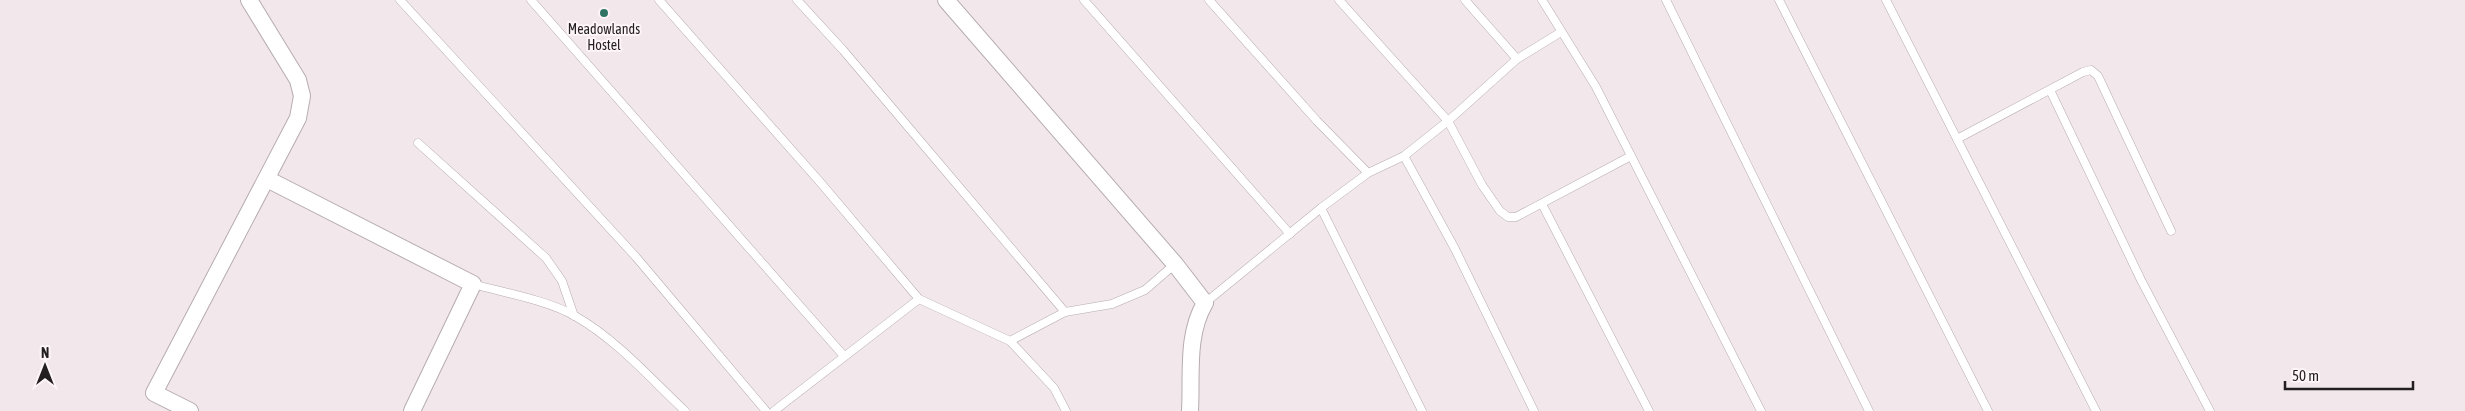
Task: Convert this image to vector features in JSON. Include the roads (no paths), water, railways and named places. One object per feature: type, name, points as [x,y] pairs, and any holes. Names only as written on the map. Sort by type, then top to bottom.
[{"type":"street","points":[[190,411],[154,393],[267,179],[298,118],[301,107],[301,88],[249,0]]},
{"type":"street","points":[[946,0],[1175,264],[1205,303],[1193,331],[1190,411]]},
{"type":"street","points":[[267,179],[474,284],[412,411]]},
{"type":"lane","points":[[400,0],[636,257],[766,411]]},
{"type":"lane","points":[[531,0],[844,356]]},
{"type":"lane","points":[[659,0],[820,182],[919,298],[1010,341],[1054,388],[1066,411]]},
{"type":"lane","points":[[797,0],[843,50],[1065,312]]},
{"type":"lane","points":[[1084,0],[1290,234]]},
{"type":"lane","points":[[1209,0],[1318,121],[1368,173]]},
{"type":"lane","points":[[1339,0],[1448,121],[1482,185],[1504,214],[1516,218],[1631,156]]},
{"type":"lane","points":[[1465,0],[1517,59]]},
{"type":"lane","points":[[1542,0],[1596,87],[1760,411]]},
{"type":"lane","points":[[1666,0],[1869,411]]},
{"type":"lane","points":[[1779,0],[1988,411]]},
{"type":"lane","points":[[1886,0],[2096,411]]},
{"type":"lane","points":[[1205,303],[1321,208],[1368,173],[1404,156],[1448,121],[1517,59],[1561,32]]},
{"type":"lane","points":[[1957,139],[2088,70],[2096,73],[2171,231]]},
{"type":"lane","points":[[2050,90],[2141,280],[2210,411]]},
{"type":"lane","points":[[418,143],[546,258],[562,281],[574,316]]},
{"type":"lane","points":[[1404,156],[1455,249],[1534,411]]},
{"type":"lane","points":[[1542,204],[1649,411]]},
{"type":"lane","points":[[1321,208],[1422,411]]},
{"type":"lane","points":[[1010,341],[1065,312],[1112,304],[1145,290],[1175,264]]},
{"type":"lane","points":[[474,284],[555,307],[574,316],[607,337],[685,411]]},
{"type":"lane","points":[[774,411],[919,298]]},
{"type":"place","name":"Meadowlands Hostel","points":[[604,13]]}]
